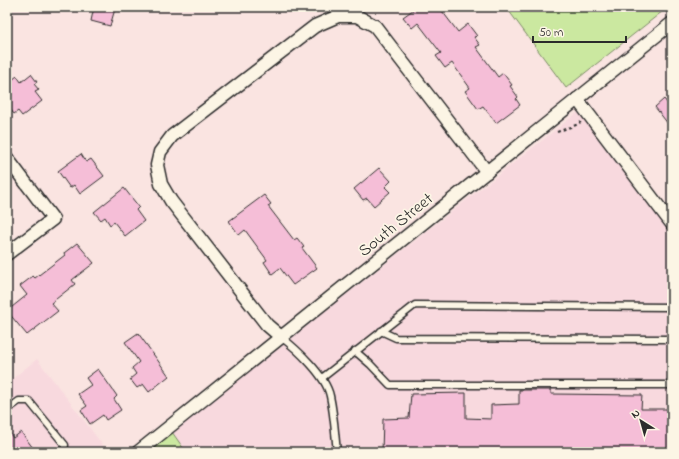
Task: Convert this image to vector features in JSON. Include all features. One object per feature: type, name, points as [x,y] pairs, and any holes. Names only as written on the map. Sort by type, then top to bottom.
[{"type":"street","points":[[281,337],[267,325],[171,200],[161,184],[157,165],[160,152],[172,136],[315,26],[338,16],[356,16],[375,26],[487,172]]},
{"type":"street","name":"South Street","points":[[138,452],[672,23]]},
{"type":"street","points":[[577,99],[672,224]]},
{"type":"street","points":[[7,158],[53,219],[7,254]]},
{"type":"lane","points":[[322,378],[415,305],[672,307]]},
{"type":"lane","points":[[381,331],[396,338],[672,339]]},
{"type":"lane","points":[[281,337],[292,345],[322,378],[330,395],[338,452]]},
{"type":"lane","points":[[355,351],[390,385],[672,385]]},
{"type":"lane","points":[[7,410],[19,401],[29,402],[65,445],[64,452]]},
{"type":"shaded area","points":[[582,109],[672,231],[672,452],[186,452],[172,432]]},
{"type":"shaded area","points":[[37,359],[108,452],[7,452],[7,383]]},
{"type":"green space","points":[[506,7],[668,7],[566,88]]},
{"type":"green space","points":[[172,432],[186,452],[147,452]]},
{"type":"building","points":[[94,7],[107,7],[115,9],[110,26],[91,21]]},
{"type":"building","points":[[417,7],[439,7],[458,32],[468,24],[477,36],[474,37],[480,45],[476,47],[498,77],[503,73],[512,85],[510,86],[518,97],[516,99],[520,105],[496,123],[483,106],[478,109],[465,91],[470,88],[452,63],[445,68],[436,56],[441,53],[418,23],[412,28],[403,17]]},
{"type":"building","points":[[31,74],[37,82],[34,84],[39,90],[35,92],[42,101],[22,116],[18,111],[14,114],[7,105],[7,84],[17,76],[21,82]]},
{"type":"building","points":[[664,99],[672,109],[672,129],[655,107]]},
{"type":"building","points":[[81,154],[86,162],[91,159],[104,176],[80,194],[74,185],[70,188],[58,171]]},
{"type":"building","points":[[379,168],[391,181],[385,187],[390,192],[374,206],[367,198],[363,200],[354,189]]},
{"type":"building","points":[[124,188],[139,207],[136,210],[144,221],[125,236],[114,222],[110,225],[105,217],[101,220],[94,212]]},
{"type":"building","points":[[264,195],[271,204],[268,206],[294,240],[297,238],[304,247],[302,248],[317,268],[293,285],[280,268],[272,274],[264,262],[267,260],[245,230],[239,235],[229,221]]},
{"type":"building","points":[[77,243],[94,263],[72,280],[75,284],[51,303],[58,311],[27,335],[7,311],[27,295],[20,286],[33,276],[35,278],[65,255],[64,253]]},
{"type":"building","points":[[138,333],[169,376],[149,392],[143,384],[137,388],[130,379],[136,374],[132,368],[139,362],[125,342]]},
{"type":"building","points":[[98,369],[117,396],[114,399],[121,410],[106,420],[103,415],[90,424],[81,410],[87,406],[78,394],[91,385],[86,378]]},
{"type":"building","points":[[519,390],[551,390],[551,394],[642,395],[641,409],[672,409],[672,452],[382,452],[383,419],[409,418],[411,394],[466,393],[466,418],[491,419],[491,405],[519,404]]},
{"type":"building","points":[[7,429],[13,438],[21,432],[36,452],[7,452]]}]
